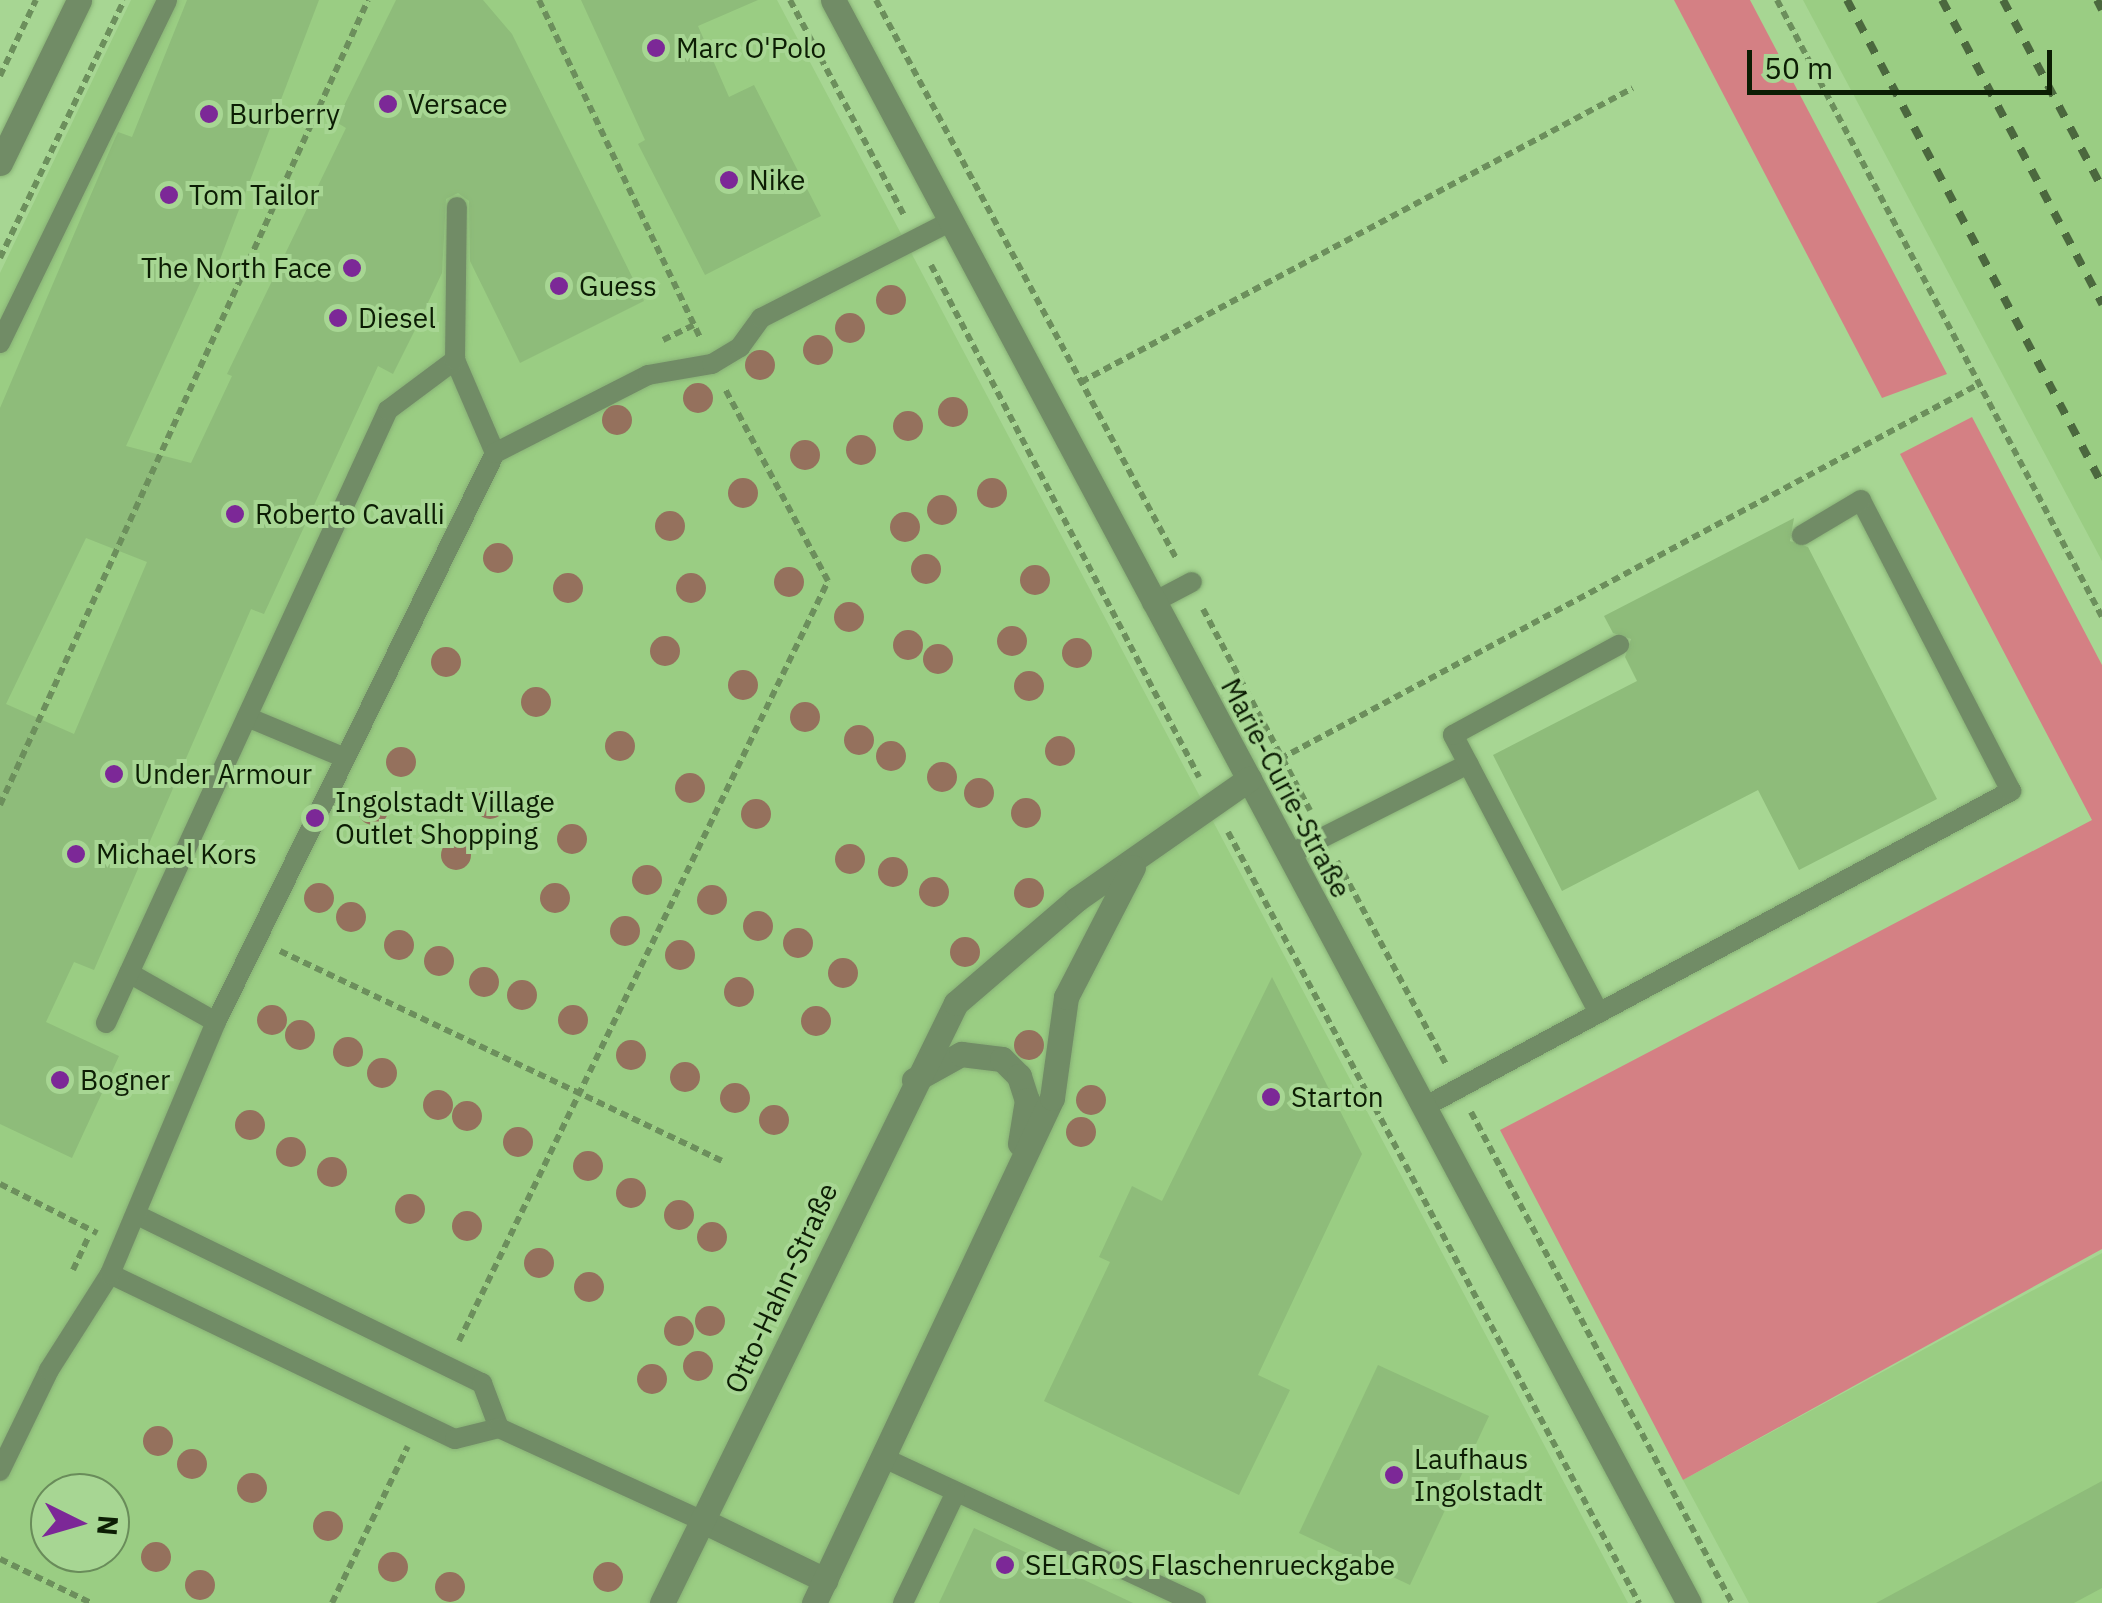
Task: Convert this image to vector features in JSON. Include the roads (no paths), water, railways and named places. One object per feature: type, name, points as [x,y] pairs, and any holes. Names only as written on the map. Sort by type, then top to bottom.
[{"type":"street","points":[[0,163],[80,0]]},
{"type":"street","name":"Marie-Curie-Straße","points":[[833,0],[1688,1603]]},
{"type":"street","name":"Otto-Hahn-Straße","points":[[662,1603],[912,1080],[956,1003],[1077,898],[1135,862],[1249,780]]},
{"type":"street","name":"Otto-Hahn-Straße","points":[[703,1520],[820,1592],[1014,1187],[1052,1098],[1066,997],[1135,862]]},
{"type":"street","name":"Otto-Hahn-Straße","points":[[912,1080],[961,1054],[1002,1059],[1019,1076],[1027,1124],[1014,1161],[1014,1187]]},
{"type":"lane","points":[[0,343],[167,0]]},
{"type":"lane","points":[[457,207],[455,360],[495,454]]},
{"type":"lane","points":[[0,1470],[7,1442],[110,1274],[216,1022],[495,454],[648,376],[712,364],[740,347],[760,318],[951,221]]},
{"type":"lane","points":[[106,1023],[388,410],[455,360]]},
{"type":"lane","points":[[1424,1107],[2011,791],[1861,500],[1802,534]]},
{"type":"lane","points":[[1152,603],[1191,582]]},
{"type":"lane","points":[[1599,1013],[1453,735],[1619,645]]},
{"type":"lane","points":[[247,716],[345,758]]},
{"type":"lane","points":[[1288,854],[1468,764]]},
{"type":"lane","points":[[129,973],[216,1022]]},
{"type":"lane","points":[[137,1215],[482,1384],[499,1428]]},
{"type":"lane","points":[[110,1274],[455,1440],[499,1428],[703,1520]]},
{"type":"lane","points":[[884,1458],[1196,1603]]},
{"type":"lane","points":[[903,1603],[955,1494]]},
{"type":"railway","points":[[1847,0],[2102,484]]},
{"type":"railway","points":[[1942,0],[2102,304]]},
{"type":"railway","points":[[2003,0],[2102,188]]},
{"type":"railway","points":[[2097,0],[2102,10]]},
{"type":"place","name":"Marc O'Polo","points":[[656,48]]},
{"type":"place","name":"Versace","points":[[388,104]]},
{"type":"place","name":"Burberry","points":[[209,114]]},
{"type":"place","name":"Nike","points":[[729,180]]},
{"type":"place","name":"Tom Tailor","points":[[169,195]]},
{"type":"place","name":"The North Face","points":[[352,268]]},
{"type":"place","name":"Guess","points":[[559,286]]},
{"type":"place","name":"Diesel","points":[[338,318]]},
{"type":"place","name":"Roberto Cavalli","points":[[235,514]]},
{"type":"place","name":"Under Armour","points":[[114,774]]},
{"type":"place","name":"Ingolstadt Village Outlet Shopping","points":[[315,818]]},
{"type":"place","name":"Michael Kors","points":[[76,854]]},
{"type":"place","name":"Bogner","points":[[60,1080]]},
{"type":"place","name":"Starton","points":[[1271,1097]]},
{"type":"place","name":"Laufhaus Ingolstadt","points":[[1394,1475]]},
{"type":"place","name":"SELGROS Flaschenrueckgabe","points":[[1005,1565]]}]
